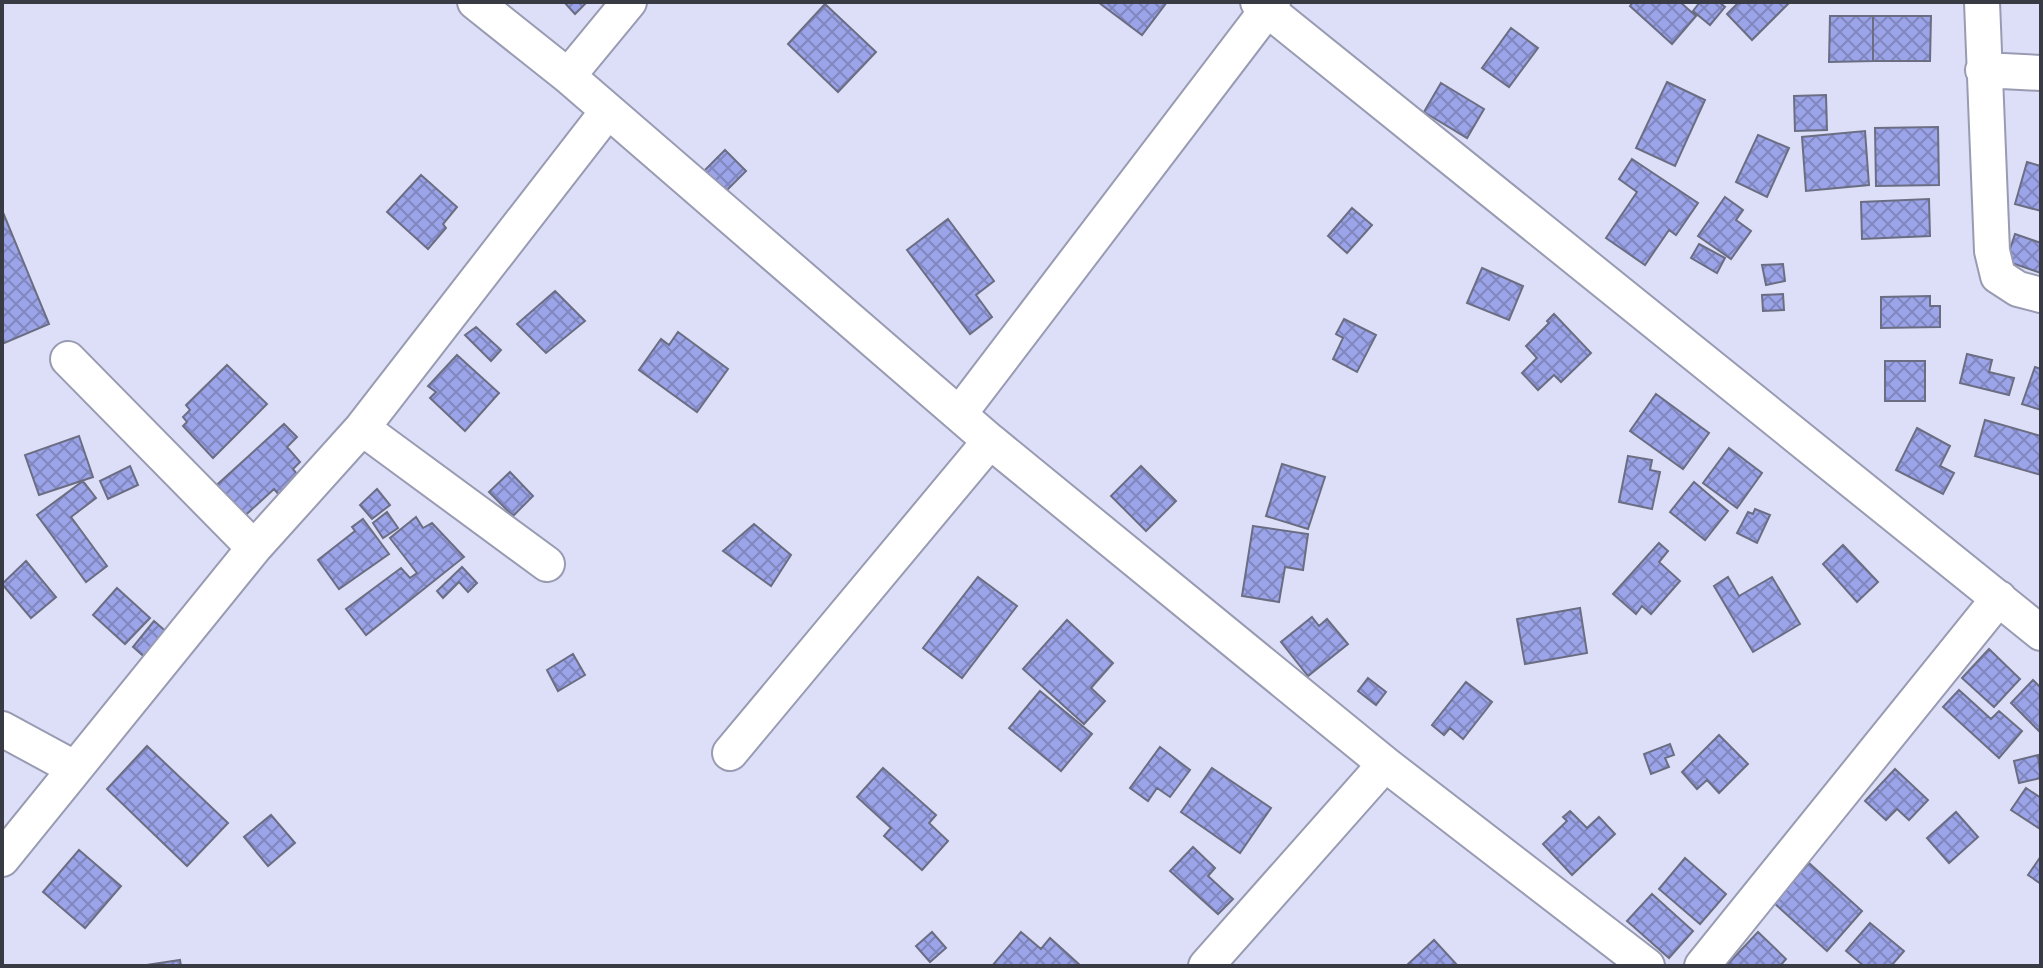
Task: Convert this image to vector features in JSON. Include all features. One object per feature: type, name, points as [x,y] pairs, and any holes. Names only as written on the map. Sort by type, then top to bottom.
[{"type":"street","points":[[475,2],[568,76],[990,441],[1385,764],[1647,966]]},
{"type":"street","points":[[568,76],[629,2]]},
{"type":"street","points":[[1982,2],[1992,251],[1998,276],[2018,289],[2041,295]]},
{"type":"street","points":[[960,413],[1266,5],[2041,633]]},
{"type":"street","points":[[1983,70],[2041,73]]},
{"type":"street","points":[[2,859],[254,548],[362,428],[607,112]]},
{"type":"street","points":[[68,359],[254,548]]},
{"type":"street","points":[[362,428],[547,564]]},
{"type":"street","points":[[730,753],[990,441]]},
{"type":"street","points":[[1702,966],[1999,598]]},
{"type":"street","points":[[2,729],[74,768]]},
{"type":"street","points":[[1206,966],[1385,764]]},
{"type":"building","points":[[564,2],[587,2],[575,14]]},
{"type":"building","points":[[1098,2],[1167,2],[1142,35]]},
{"type":"building","points":[[1633,2],[1680,2],[1696,16],[1672,44],[1630,6]]},
{"type":"building","points":[[1700,2],[1719,2],[1725,7],[1710,25],[1693,11]]},
{"type":"building","points":[[1739,2],[1789,3],[1752,40],[1727,14]]},
{"type":"building","points":[[825,4],[876,52],[838,92],[788,44]]},
{"type":"building","points":[[1830,16],[1873,16],[1873,61],[1829,62]]},
{"type":"building","points":[[1873,16],[1931,16],[1930,61],[1873,61]]},
{"type":"building","points":[[1511,28],[1538,48],[1509,87],[1482,68]]},
{"type":"building","points":[[1667,82],[1705,100],[1675,166],[1636,148]]},
{"type":"building","points":[[1441,83],[1484,109],[1467,138],[1424,112]]},
{"type":"building","points":[[1826,95],[1827,130],[1795,131],[1794,96]]},
{"type":"building","points":[[1938,127],[1939,185],[1876,186],[1875,128]]},
{"type":"building","points":[[1865,131],[1869,185],[1806,191],[1802,137]]},
{"type":"building","points":[[1758,135],[1789,148],[1767,197],[1736,182]]},
{"type":"building","points":[[725,150],[746,171],[716,201],[695,180]]},
{"type":"building","points":[[1632,159],[1698,203],[1676,235],[1669,230],[1645,265],[1606,238],[1637,192],[1619,179]]},
{"type":"building","points":[[2027,162],[2041,166],[2041,211],[2015,204]]},
{"type":"building","points":[[421,175],[457,207],[443,224],[446,228],[428,249],[387,212]]},
{"type":"building","points":[[1725,197],[1743,210],[1736,220],[1751,231],[1731,259],[1698,236]]},
{"type":"building","points":[[1929,199],[1930,236],[1862,239],[1861,202]]},
{"type":"building","points":[[1352,208],[1372,225],[1347,253],[1328,236]]},
{"type":"building","points":[[2,210],[49,324],[2,344]]},
{"type":"building","points":[[948,219],[994,281],[976,295],[992,317],[970,334],[907,250]]},
{"type":"building","points":[[2015,234],[2041,243],[2041,273],[2006,261]]},
{"type":"building","points":[[1699,244],[1725,258],[1717,273],[1691,258]]},
{"type":"building","points":[[1783,264],[1785,281],[1766,285],[1762,265]]},
{"type":"building","points":[[1482,268],[1523,286],[1509,320],[1467,303]]},
{"type":"building","points":[[555,291],[585,321],[546,353],[517,324]]},
{"type":"building","points":[[1783,294],[1784,310],[1763,311],[1762,295]]},
{"type":"building","points":[[1930,296],[1930,306],[1940,306],[1940,327],[1881,328],[1881,297]]},
{"type":"building","points":[[1554,314],[1591,353],[1561,382],[1554,375],[1538,390],[1522,373],[1537,358],[1526,346]]},
{"type":"building","points":[[1344,319],[1376,335],[1357,372],[1333,359],[1343,338],[1336,334]]},
{"type":"building","points":[[476,327],[501,350],[491,361],[465,335]]},
{"type":"building","points":[[678,332],[728,369],[697,412],[639,370],[661,339],[669,345]]},
{"type":"building","points":[[1967,354],[1992,360],[1989,372],[2014,378],[2009,395],[1960,383]]},
{"type":"building","points":[[457,355],[499,393],[465,431],[430,398],[436,392],[428,386]]},
{"type":"building","points":[[1885,361],[1925,361],[1925,401],[1885,401]]},
{"type":"building","points":[[227,365],[267,404],[213,458],[183,426],[187,422],[183,417],[190,410],[186,405]]},
{"type":"building","points":[[2035,367],[2041,369],[2041,410],[2022,404]]},
{"type":"building","points":[[1656,394],[1709,433],[1683,469],[1630,431]]},
{"type":"building","points":[[1985,420],[2041,436],[2041,475],[1975,456]]},
{"type":"building","points":[[284,424],[297,437],[287,447],[300,462],[293,469],[301,479],[281,497],[274,489],[238,522],[210,491]]},
{"type":"building","points":[[1917,428],[1950,446],[1940,466],[1954,473],[1943,494],[1896,470]]},
{"type":"building","points":[[79,436],[93,477],[39,495],[25,455]]},
{"type":"building","points":[[1729,448],[1762,473],[1737,508],[1703,483]]},
{"type":"building","points":[[1628,456],[1652,460],[1650,470],[1660,472],[1652,509],[1619,502]]},
{"type":"building","points":[[1282,464],[1325,477],[1308,529],[1266,516]]},
{"type":"building","points":[[130,466],[138,485],[108,499],[100,481]]},
{"type":"building","points":[[1141,466],[1176,501],[1146,531],[1111,496]]},
{"type":"building","points":[[510,472],[533,496],[513,516],[489,492]]},
{"type":"building","points":[[83,481],[96,498],[71,517],[107,566],[86,582],[37,515]]},
{"type":"building","points":[[1694,482],[1728,511],[1705,540],[1670,512]]},
{"type":"building","points":[[377,489],[390,505],[372,519],[360,505]]},
{"type":"building","points":[[1755,509],[1770,515],[1757,543],[1737,533],[1748,512],[1753,514]]},
{"type":"building","points":[[387,512],[398,528],[383,538],[373,523]]},
{"type":"building","points":[[416,517],[423,528],[432,523],[464,557],[366,635],[346,609],[401,568],[410,578],[417,573],[390,538]]},
{"type":"building","points":[[363,519],[389,554],[339,589],[318,560],[355,531],[352,527]]},
{"type":"building","points":[[754,524],[791,555],[771,586],[723,551]]},
{"type":"building","points":[[1253,526],[1308,534],[1303,570],[1285,567],[1279,602],[1242,596]]},
{"type":"building","points":[[1659,543],[1668,551],[1659,562],[1680,581],[1651,614],[1642,606],[1636,614],[1613,594]]},
{"type":"building","points":[[1843,545],[1878,582],[1857,602],[1823,564]]},
{"type":"building","points":[[26,561],[56,597],[31,618],[2,584]]},
{"type":"building","points":[[462,567],[477,583],[468,592],[459,582],[443,598],[437,591]]},
{"type":"building","points":[[978,577],[1017,606],[962,678],[923,648]]},
{"type":"building","points":[[1728,577],[1739,596],[1772,577],[1800,624],[1753,652],[1714,586]]},
{"type":"building","points":[[117,588],[150,618],[125,644],[93,615]]},
{"type":"building","points":[[1580,608],[1587,653],[1525,664],[1517,619]]},
{"type":"building","points":[[1312,617],[1319,626],[1327,619],[1348,644],[1308,676],[1281,642]]},
{"type":"building","points":[[1067,620],[1113,663],[1091,688],[1105,701],[1084,724],[1023,669]]},
{"type":"building","points":[[154,621],[170,635],[148,660],[133,647]]},
{"type":"building","points":[[1989,649],[2020,679],[1994,707],[1962,678]]},
{"type":"building","points":[[573,654],[585,675],[558,691],[547,670]]},
{"type":"building","points":[[1368,678],[1386,692],[1376,705],[1358,691]]},
{"type":"building","points":[[2033,680],[2041,688],[2041,733],[2011,703]]},
{"type":"building","points":[[1466,682],[1492,702],[1463,739],[1450,728],[1444,735],[1432,725]]},
{"type":"building","points":[[1959,690],[1991,719],[1999,711],[2022,731],[1999,758],[1943,707]]},
{"type":"building","points":[[1040,691],[1092,734],[1061,771],[1009,728]]},
{"type":"building","points":[[1719,735],[1748,764],[1719,793],[1707,780],[1697,789],[1682,772]]},
{"type":"building","points":[[1670,744],[1674,755],[1665,758],[1669,767],[1651,774],[1644,754]]},
{"type":"building","points":[[147,746],[228,823],[187,866],[107,789]]},
{"type":"building","points":[[1160,747],[1190,770],[1170,797],[1157,788],[1148,801],[1130,788]]},
{"type":"building","points":[[2038,755],[2041,778],[2019,783],[2014,761]]},
{"type":"building","points":[[883,768],[936,815],[929,823],[948,841],[922,870],[884,836],[891,828],[857,797]]},
{"type":"building","points":[[1212,768],[1271,808],[1240,853],[1181,812]]},
{"type":"building","points":[[1895,769],[1928,800],[1909,820],[1897,809],[1886,820],[1865,801]]},
{"type":"building","points":[[2026,788],[2041,798],[2040,829],[2011,810]]},
{"type":"building","points":[[1570,811],[1587,828],[1599,817],[1615,834],[1572,875],[1543,844],[1567,821],[1563,817]]},
{"type":"building","points":[[1956,812],[1978,837],[1949,863],[1927,838]]},
{"type":"building","points":[[271,815],[295,843],[268,866],[244,837]]},
{"type":"building","points":[[1193,847],[1215,868],[1208,876],[1233,899],[1218,914],[1170,871]]},
{"type":"building","points":[[79,850],[121,886],[85,928],[43,892]]},
{"type":"building","points":[[2041,856],[2041,884],[2028,875]]},
{"type":"building","points":[[1685,858],[1726,894],[1700,924],[1659,889]]},
{"type":"building","points":[[1809,863],[1862,911],[1827,951],[1774,903]]},
{"type":"building","points":[[1652,894],[1693,931],[1669,958],[1627,921]]},
{"type":"building","points":[[1870,923],[1904,951],[1891,966],[1864,966],[1846,951]]},
{"type":"building","points":[[932,932],[946,948],[930,962],[916,946]]},
{"type":"building","points":[[1021,932],[1041,949],[1050,938],[1081,966],[992,966]]},
{"type":"building","points":[[1758,932],[1786,959],[1780,966],[1726,966]]},
{"type":"building","points":[[1434,940],[1458,966],[1406,966]]},
{"type":"building","points":[[180,960],[181,966],[140,966]]}]
